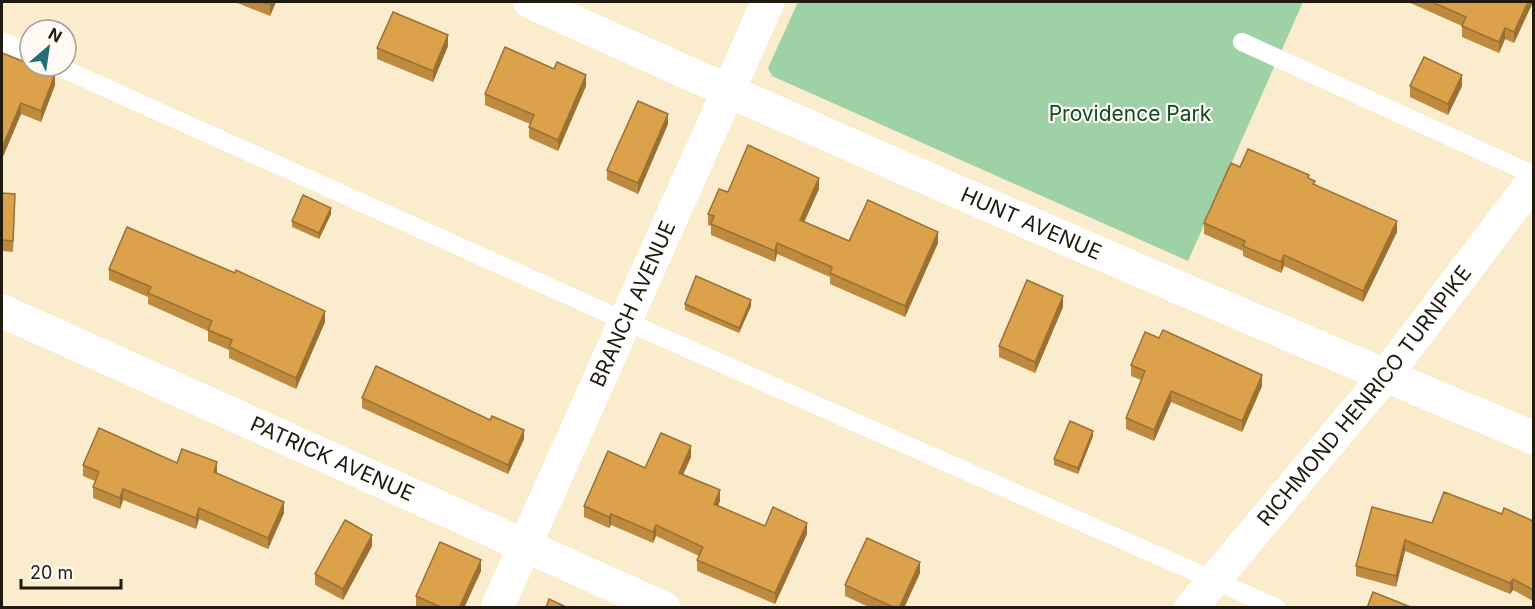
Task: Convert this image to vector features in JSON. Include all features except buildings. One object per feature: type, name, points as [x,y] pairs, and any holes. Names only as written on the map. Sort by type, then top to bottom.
[{"type":"street","name":"HUNT AVENUE","points":[[530,2],[729,91],[1533,438]]},
{"type":"street","name":"BRANCH AVENUE","points":[[497,608],[768,2]]},
{"type":"street","name":"RICHMOND HENRICO TURNPIKE","points":[[1191,608],[1385,376],[1533,178]]},
{"type":"street","name":"PATRICK AVENUE","points":[[2,311],[664,608]]},
{"type":"lane","points":[[2,41],[18,48]]},
{"type":"lane","points":[[1242,42],[1533,178]]},
{"type":"lane","points":[[78,75],[625,321],[1277,608]]},
{"type":"green space","name":"Providence Park","points":[[798,2],[1303,2],[1188,261],[772,76],[768,68]]}]
